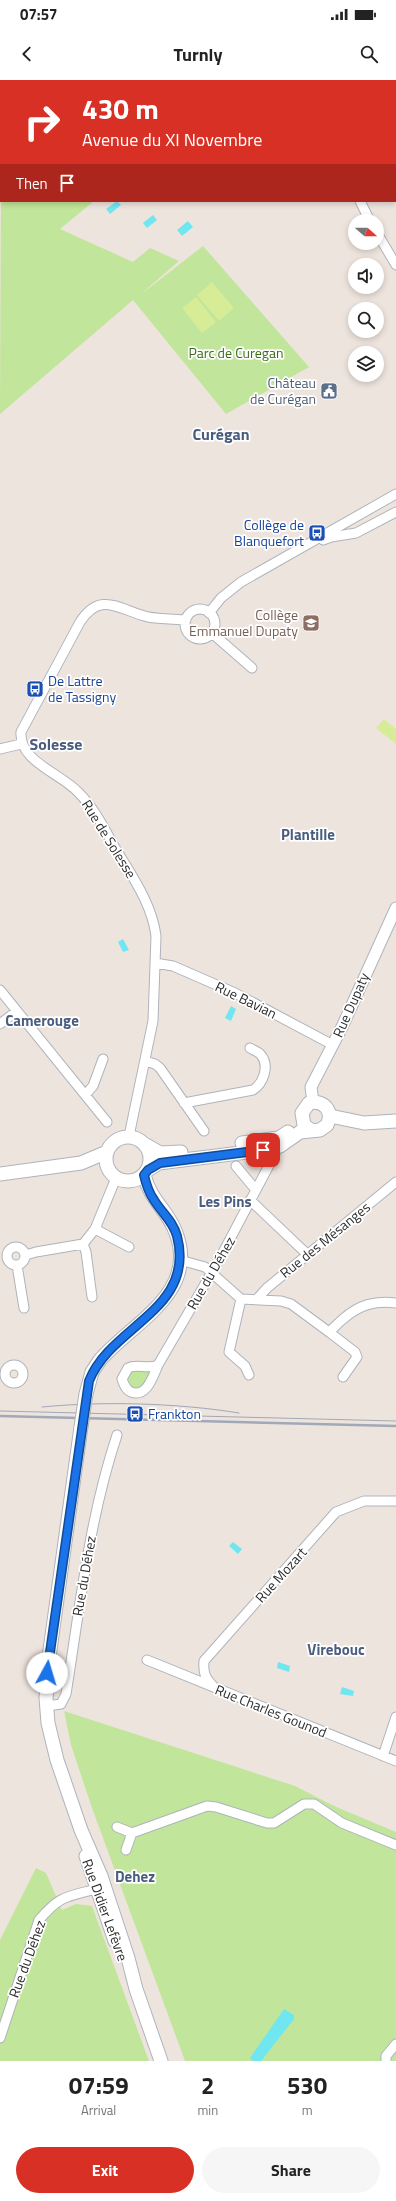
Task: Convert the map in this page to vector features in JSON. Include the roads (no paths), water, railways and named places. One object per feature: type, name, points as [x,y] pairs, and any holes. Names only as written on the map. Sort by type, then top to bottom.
[{"type":"main road","points":[[112,1174],[106,1159],[107,1152],[115,1140],[129,1136],[141,1140],[155,1151],[164,1153],[279,1138],[292,1128],[306,1106],[314,1102],[318,1102],[326,1107],[330,1116]]},
{"type":"main road","points":[[302,1113],[304,1125],[311,1130]]},
{"type":"main road","points":[[330,1116],[364,1123],[396,1121]]},
{"type":"main road","points":[[81,1163],[131,1181],[160,1163],[280,1146],[300,1132],[324,1128],[330,1116]]},
{"type":"main road","points":[[146,1145],[151,1158],[146,1172]]},
{"type":"main road","points":[[0,1174],[81,1163],[107,1152]]},
{"type":"main road","name":"Rue Didier Lefèvre","points":[[146,1172],[154,1201]]},
{"type":"main road","name":"Rue Didier Lefèvre","points":[[131,1181],[154,1201],[171,1221],[177,1234],[180,1260],[177,1276],[169,1294],[100,1360],[92,1372],[86,1394],[48,1657],[47,1706],[57,1760],[81,1830],[97,1863],[120,1933],[136,1989],[161,2061]]},
{"type":"main road","name":"Rue Didier Lefèvre","points":[[81,1830],[86,1856],[96,1889],[122,1959],[136,1989]]},
{"type":"street","points":[[360,202],[366,214]]},
{"type":"street","points":[[384,245],[396,265]]},
{"type":"street","points":[[309,546],[311,542],[395,496]]},
{"type":"street","points":[[209,613],[232,589],[309,546],[314,546],[331,537],[356,533],[396,512]]},
{"type":"street","points":[[349,520],[348,523],[356,533]]},
{"type":"street","points":[[0,749],[21,744],[23,726],[80,622],[90,610],[100,604],[109,604],[149,617],[186,620]]},
{"type":"street","points":[[195,610],[204,610],[209,613],[214,620],[212,633],[204,638],[192,637],[186,630],[186,620],[188,616],[195,610]]},
{"type":"street","points":[[212,633],[252,668]]},
{"type":"street","name":"Rue de Solesse","points":[[21,744],[27,754],[58,775],[80,793],[105,829],[151,911],[156,936],[153,1021],[129,1136]]},
{"type":"street","name":"Rue Dupaty","points":[[314,1102],[312,1087],[396,908]]},
{"type":"street","name":"Rue Bavian","points":[[155,964],[173,966],[235,994],[333,1045]]},
{"type":"street","points":[[0,990],[78,1088],[86,1094],[107,1122]]},
{"type":"street","points":[[0,1024],[17,1011]]},
{"type":"street","points":[[184,1103],[253,1090],[259,1086],[264,1078],[264,1062],[261,1055],[250,1048]]},
{"type":"street","points":[[86,1094],[94,1086],[103,1059]]},
{"type":"street","points":[[144,1061],[155,1064],[160,1068],[204,1131]]},
{"type":"street","name":"Rue du Déhez","points":[[158,1365],[211,1273],[275,1154]]},
{"type":"street","points":[[236,1166],[256,1190]]},
{"type":"street","points":[[26,1255],[83,1244],[95,1229],[112,1174]]},
{"type":"street","name":"Rue des Mésanges","points":[[257,1299],[267,1288],[396,1182]]},
{"type":"street","points":[[250,1200],[308,1255]]},
{"type":"street","points":[[95,1229],[129,1247]]},
{"type":"street","points":[[83,1244],[86,1252],[92,1297]]},
{"type":"street","points":[[13,1247],[20,1247],[26,1255],[23,1262],[17,1265],[11,1264],[3,1258],[13,1247]]},
{"type":"street","points":[[180,1260],[192,1262],[205,1267],[241,1299],[281,1301],[291,1304],[356,1352],[357,1357],[343,1377]]},
{"type":"street","points":[[17,1265],[24,1308]]},
{"type":"street","points":[[241,1299],[237,1309],[229,1352],[245,1366],[249,1375]]},
{"type":"street","points":[[328,1332],[353,1310],[367,1304],[381,1301],[396,1303]]},
{"type":"street","name":"Rue du Déhez","points":[[47,1706],[60,1704],[66,1694],[94,1521],[108,1460],[117,1435]]},
{"type":"street","name":"Rue Mozart","points":[[214,1687],[205,1679],[203,1671],[204,1661],[336,1512],[364,1501],[396,1501]]},
{"type":"street","name":"Rue Charles Gounod","points":[[147,1660],[396,1761]]},
{"type":"street","points":[[383,1756],[396,1718]]},
{"type":"street","points":[[117,1827],[132,1833],[207,1806],[216,1807],[267,1823],[274,1823],[304,1804],[314,1804],[342,1823],[396,1845]]},
{"type":"street","points":[[126,1850],[132,1833]]},
{"type":"street","points":[[96,1889],[102,1893],[113,1923],[120,1933]]},
{"type":"street","name":"Rue du Déhez","points":[[0,2038],[39,1920],[49,1908],[66,1896],[96,1889]]},
{"type":"street","points":[[386,2061],[386,2056],[396,2044]]},
{"type":"water","points":[[116,202],[121,205],[110,214],[106,209]]},
{"type":"water","points":[[153,215],[157,220],[147,228],[143,223]]},
{"type":"water","points":[[188,221],[193,227],[182,236],[177,230]]},
{"type":"water","points":[[123,939],[129,950],[123,952],[118,942]]},
{"type":"water","points":[[231,1006],[236,1009],[231,1021],[225,1018]]},
{"type":"water","points":[[233,1542],[242,1549],[238,1554],[229,1546]]},
{"type":"water","points":[[278,1662],[290,1666],[289,1672],[277,1668]]},
{"type":"water","points":[[342,1687],[354,1691],[353,1696],[340,1694]]},
{"type":"water","points":[[284,2009],[294,2015],[294,2019],[261,2061],[253,2061],[250,2058]]},
{"type":"tram line","points":[[42,1407],[90,1404],[140,1404],[191,1407],[239,1413]]},
{"type":"tram line","points":[[0,1411],[396,1421]]},
{"type":"railway","points":[[0,1416],[396,1426]]},
{"type":"place","name":"Château de Curégan","points":[[329,391]]},
{"type":"place","name":"Collège de Blanquefort","points":[[317,533]]},
{"type":"place","name":"Collège Emmanuel Dupaty","points":[[311,623]]},
{"type":"place","name":"De Lattre de Tassigny","points":[[35,689]]},
{"type":"place","name":"Frankton","points":[[135,1414]]},
{"type":"district","name":"Curégan","points":[[221,434]]},
{"type":"district","name":"Solesse","points":[[56,744]]},
{"type":"district","name":"Plantille","points":[[308,835]]},
{"type":"district","name":"Camerouge","points":[[42,1021]]},
{"type":"district","name":"Les Pins","points":[[225,1202]]},
{"type":"district","name":"Virebouc","points":[[336,1650]]},
{"type":"district","name":"Dehez","points":[[135,1877]]},
{"type":"park label","name":"Parc de Curegan","points":[[236,353]]}]
